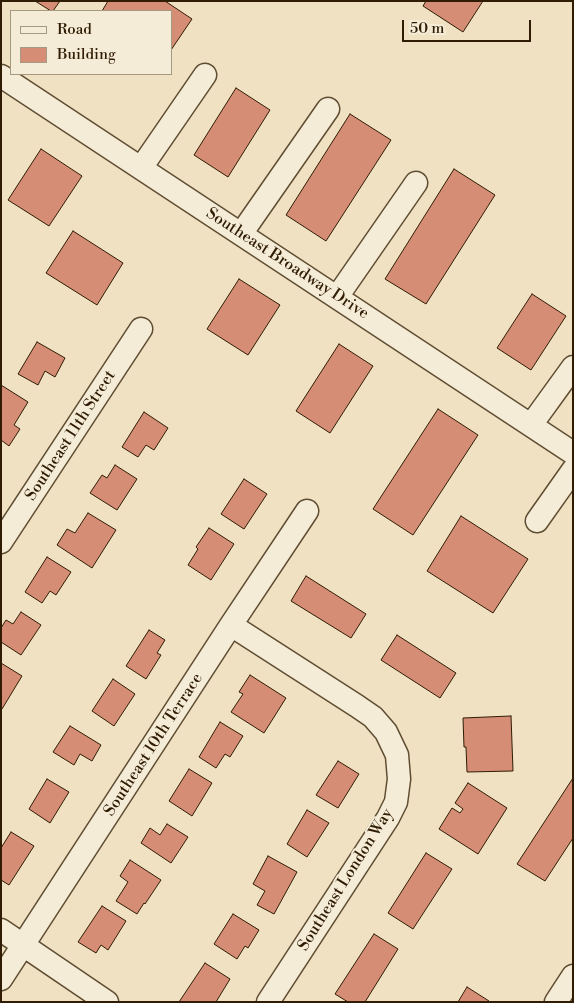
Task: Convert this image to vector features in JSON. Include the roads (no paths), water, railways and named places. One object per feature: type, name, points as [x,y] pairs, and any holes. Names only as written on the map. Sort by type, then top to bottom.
[{"type":"street","points":[[140,168],[204,75]]},
{"type":"street","name":"Southeast Broadway Drive","points":[[1,76],[573,453]]},
{"type":"street","points":[[241,234],[328,109]]},
{"type":"street","points":[[338,297],[416,183]]},
{"type":"street","name":"Southeast 11th Street","points":[[1,542],[142,329]]},
{"type":"street","points":[[531,425],[573,367]]},
{"type":"street","points":[[537,521],[573,470]]},
{"type":"street","name":"Southeast 10th Terrace","points":[[1,979],[307,511]]},
{"type":"street","name":"Southeast London Way","points":[[231,625],[373,717],[386,732],[397,755],[399,779],[396,802],[388,818],[268,1002]]},
{"type":"street","points":[[1,930],[108,1002]]},
{"type":"street","points":[[556,1002],[573,976]]}]
